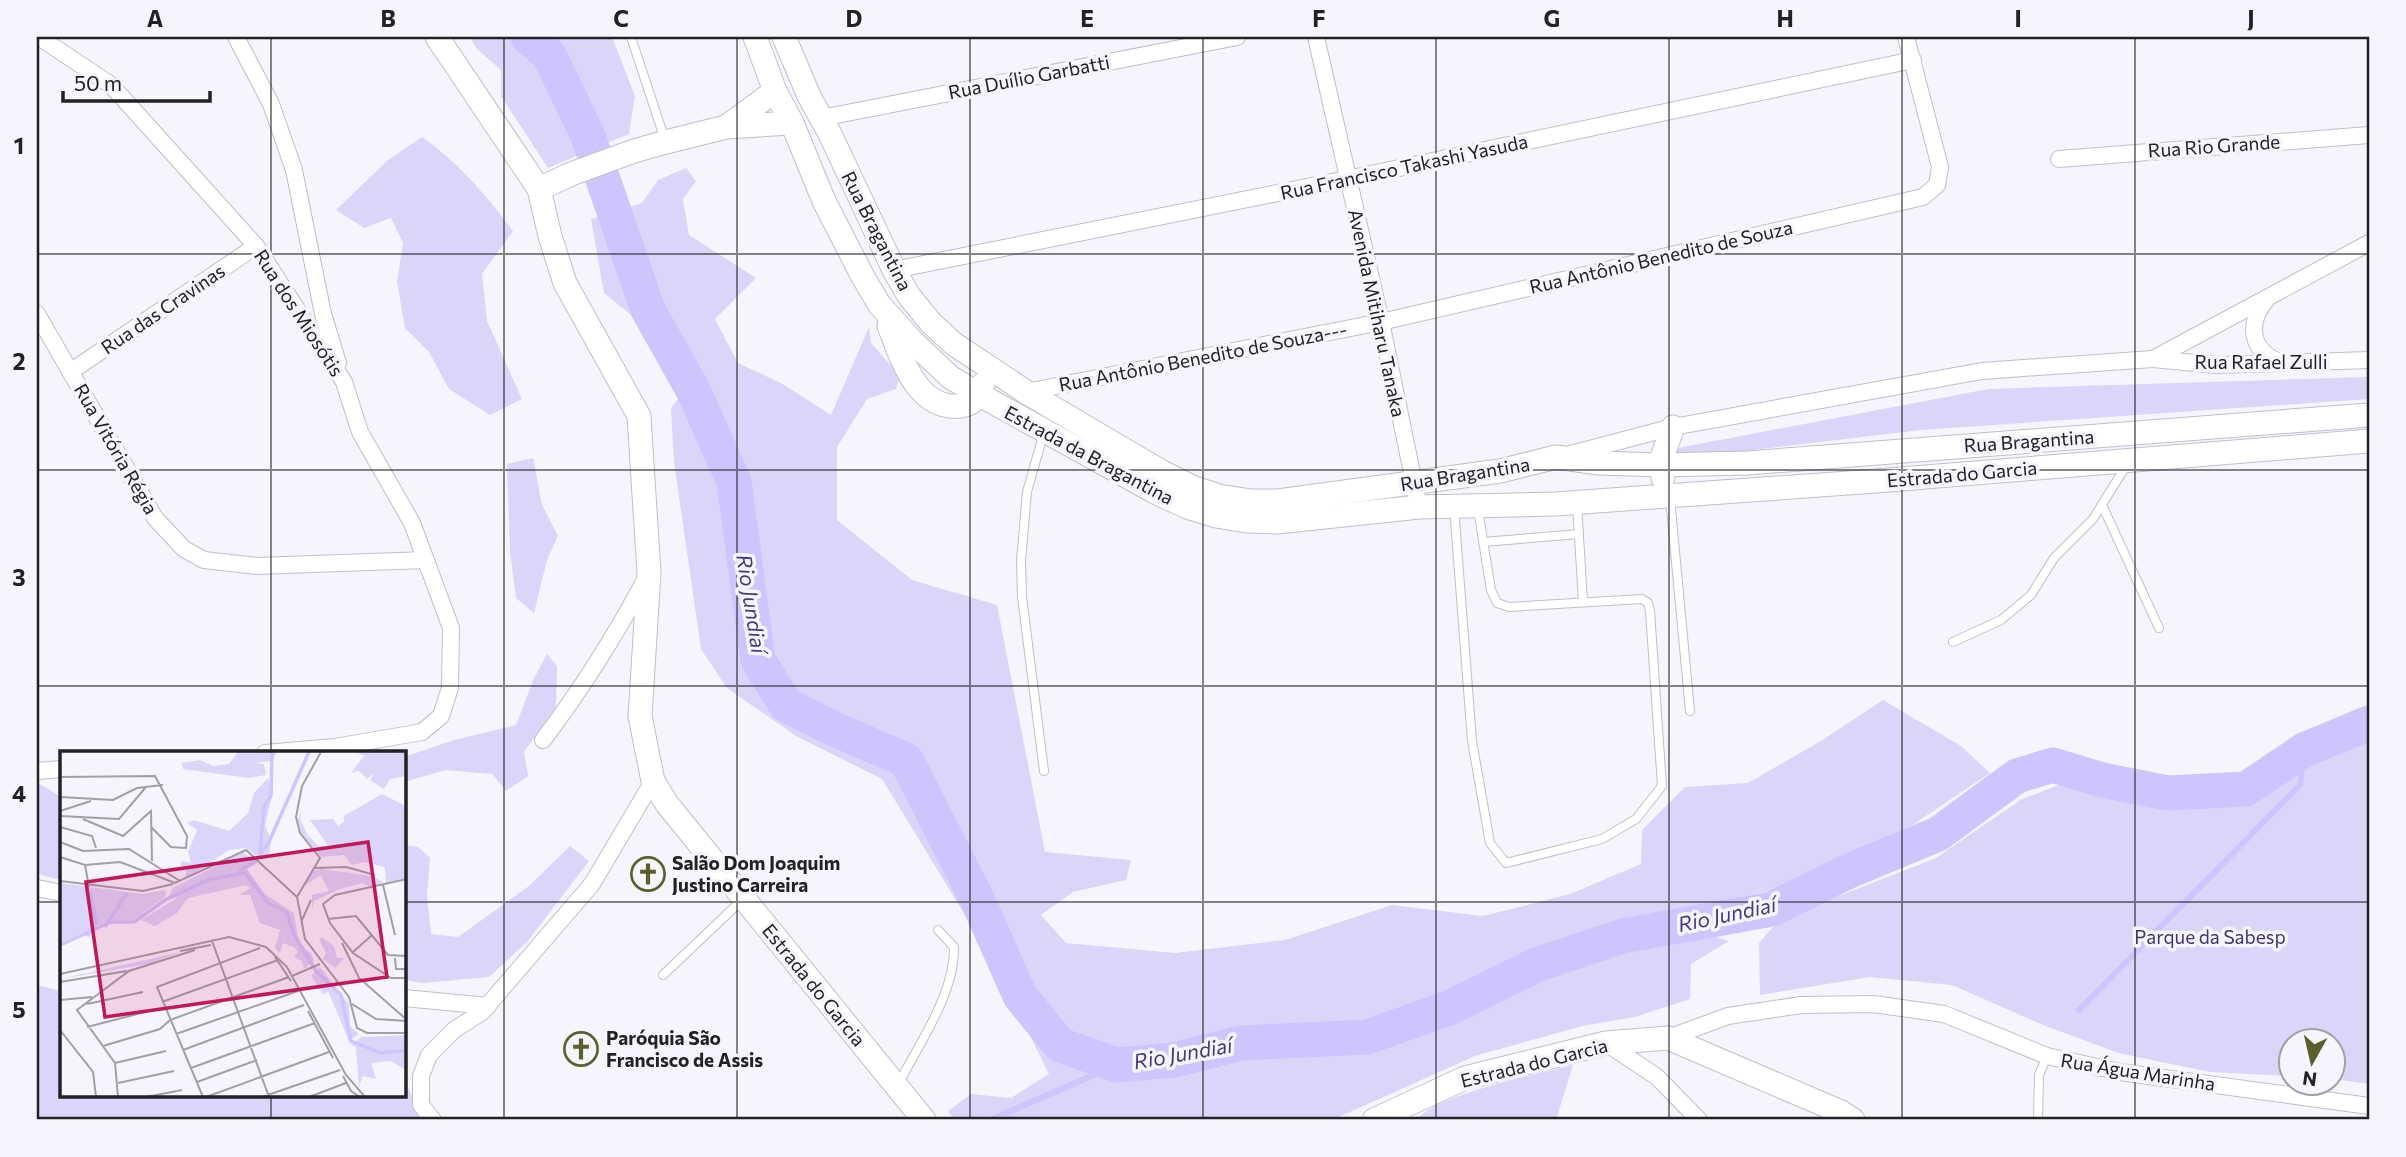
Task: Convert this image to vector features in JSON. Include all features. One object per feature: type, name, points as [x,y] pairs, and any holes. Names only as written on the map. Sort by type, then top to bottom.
[{"type":"main road","points":[[437,37],[539,189],[565,283],[639,416],[649,573],[640,716],[653,781]]},
{"type":"main road","points":[[755,37],[784,107]]},
{"type":"main road","name":"Rua Bragantina","points":[[784,37],[894,270],[909,296],[931,323],[954,344],[1026,392],[1162,472],[1219,496],[1251,501],[1278,501],[1500,471],[1556,457],[1599,463],[1661,466],[1747,463],[2369,415]]},
{"type":"main road","points":[[539,189],[634,151],[726,127],[784,107]]},
{"type":"main road","points":[[726,127],[784,107]]},
{"type":"main road","name":"Estrada da Bragantina","points":[[784,107],[824,201],[863,277],[879,304],[928,358],[950,377],[980,395],[1155,492],[1187,507],[1247,522],[1277,522],[1419,507],[1566,502]]},
{"type":"main road","points":[[980,395],[987,367]]},
{"type":"main road","points":[[1044,432],[1057,422],[1073,420]]},
{"type":"main road","points":[[1670,496],[1663,481],[1661,466],[1663,451],[1673,428]]},
{"type":"main road","name":"Estrada do Garcia","points":[[1566,502],[2369,441]]},
{"type":"main road","points":[[1566,502],[1593,478],[1599,463]]},
{"type":"main road","name":"Estrada do Garcia","points":[[653,781],[667,804],[924,1120]]},
{"type":"main road","name":"Estrada do Garcia","points":[[1374,1120],[1465,1078],[1606,1042],[1668,1038],[1841,1112],[1853,1120]]},
{"type":"street","name":"Rua dos Miosótis","points":[[39,37],[111,85],[256,246],[344,382],[360,432],[412,523],[451,628],[450,688],[441,716],[422,732],[335,747],[288,751]]},
{"type":"street","points":[[236,37],[271,104],[294,170],[323,314],[344,382]]},
{"type":"street","name":"Rua Duílio Garbatti","points":[[821,118],[1237,37]]},
{"type":"street","name":"Avenida Mitiharu Tanaka","points":[[1316,37],[1381,322],[1419,507]]},
{"type":"street","points":[[1906,37],[1913,60]]},
{"type":"street","name":"Rua Francisco Takashi Yasuda","points":[[894,270],[1348,179],[1913,60]]},
{"type":"street","name":"Rua Antônio Benedito de Souza","points":[[1381,322],[1923,197],[1937,185],[1940,167],[1913,60]]},
{"type":"street","name":"Rua Rio Grande","points":[[2059,159],[2369,135]]},
{"type":"street","points":[[1556,457],[1673,428],[1982,371],[2152,359],[2369,243]]},
{"type":"street","name":"Rua das Cravinas","points":[[71,372],[256,246]]},
{"type":"street","points":[[2269,297],[2257,311],[2253,329],[2258,346],[2271,359],[2288,364]]},
{"type":"street","name":"Rua Vitória Régia","points":[[37,314],[155,518],[184,549],[204,560],[257,566],[426,560]]},
{"type":"street","name":"Rua Antônio Benedito de Souza---","points":[[1026,392],[1381,322]]},
{"type":"street","name":"Rua Rafael Zulli","points":[[2152,359],[2216,365],[2369,360]]},
{"type":"street","points":[[543,740],[569,705],[649,573]]},
{"type":"street","points":[[37,771],[60,769]]},
{"type":"street","points":[[433,1120],[421,1105],[421,1076],[429,1055],[454,1030],[488,1006],[592,884],[653,781]]},
{"type":"street","points":[[37,888],[60,893]]},
{"type":"street","points":[[406,998],[488,1006]]},
{"type":"street","name":"Rua Água Marinha","points":[[1668,1038],[1728,1016],[1801,1005],[1873,1004],[1944,1014],[2047,1056],[2120,1072],[2369,1106]]},
{"type":"street","points":[[1606,1042],[1657,1077],[1699,1120]]},
{"type":"lane","points":[[631,37],[666,142]]},
{"type":"lane","points":[[1044,432],[1027,492],[1021,561],[1022,597],[1044,771]]},
{"type":"lane","points":[[1953,642],[2001,620],[2031,595],[2054,558],[2093,519],[2130,461]]},
{"type":"lane","points":[[1670,496],[1690,711]]},
{"type":"lane","points":[[1566,502],[1579,534],[1583,602]]},
{"type":"lane","points":[[2102,505],[2159,628]]},
{"type":"lane","points":[[1454,506],[1472,741],[1490,843],[1506,863],[1602,839],[1636,819],[1662,786],[1648,603],[1642,599],[1509,607],[1497,603],[1491,590],[1477,506]]},
{"type":"lane","points":[[1483,542],[1579,534]]},
{"type":"lane","points":[[663,975],[743,898]]},
{"type":"lane","points":[[897,1087],[949,985],[954,947],[938,930]]},
{"type":"lane","points":[[2038,1120],[2039,1074],[2047,1056]]},
{"type":"green space","points":[[470,37],[612,37],[635,96],[629,134],[548,168],[501,96],[501,70],[476,48]]},
{"type":"green space","points":[[422,137],[448,157],[471,180],[513,231],[482,274],[487,321],[522,399],[490,415],[449,389],[429,352],[405,328],[397,282],[403,243],[391,218],[364,228],[336,210],[388,160]]},
{"type":"green space","points":[[686,168],[696,181],[683,199],[689,235],[756,278],[715,319],[738,363],[781,383],[831,415],[869,327],[871,343],[900,376],[896,389],[867,399],[837,447],[837,520],[912,580],[997,605],[1045,852],[1131,860],[1126,880],[1073,892],[1041,915],[1066,943],[1175,953],[1285,940],[1392,905],[1483,916],[1570,894],[1641,864],[1642,830],[1685,787],[1748,783],[1821,741],[1883,700],[1961,746],[1990,773],[1896,836],[1778,889],[1657,918],[1729,941],[1691,964],[1690,999],[1635,1017],[1582,1026],[1475,1056],[1332,1120],[955,1120],[948,1111],[971,1094],[1011,1098],[1049,1074],[993,961],[882,779],[796,736],[727,688],[701,649],[674,462],[671,408],[700,371],[604,293],[591,219],[642,203],[658,180]]},
{"type":"green space","points":[[2369,377],[2369,399],[1921,430],[1678,459],[1676,454],[1678,448],[1988,389]]},
{"type":"green space","points":[[533,458],[542,505],[558,536],[547,560],[534,613],[516,598],[510,551],[507,464]]},
{"type":"green space","points":[[547,654],[557,666],[556,707],[524,752],[528,776],[506,791],[492,774],[445,770],[406,781],[406,756],[454,740],[516,725],[534,678]]},
{"type":"green space","name":"Parque da Sabesp","points":[[2369,741],[2369,1084],[2346,1081],[2346,1028],[2276,1028],[2276,1075],[2210,1072],[2118,1053],[2043,1025],[1952,985],[1870,977],[1760,995],[1759,943],[1780,919],[1936,858],[2022,799],[2064,783],[2187,809],[2244,803],[2306,767]]},
{"type":"green space","points":[[37,782],[60,796],[60,880],[37,874]]},
{"type":"green space","points":[[406,845],[418,847],[430,858],[427,895],[431,934],[458,937],[529,886],[570,846],[589,861],[527,942],[489,977],[423,983],[406,980]]},
{"type":"green space","points":[[37,985],[60,991],[60,1098],[406,1098],[408,1087],[425,1120],[37,1120]]},
{"type":"green space","points":[[1573,1065],[1556,1120],[1417,1120],[1427,1111],[1465,1094]]},
{"type":"waterway","name":"Rio Jundiaí","points":[[528,37],[549,55],[588,136],[648,310],[693,390],[734,482],[758,660],[786,705],[906,760],[977,899],[1020,996],[1060,1045],[1117,1065],[1174,1060],[1241,1043],[1367,1037],[1449,1008],[1536,965],[1623,936],[1772,909],[1849,871],[1938,834],[2017,776],[2053,765],[2102,780],[2168,793],[2246,789],[2304,750],[2369,723]]},
{"type":"waterway","points":[[2079,1010],[2300,785],[2304,750]]},
{"type":"waterway","points":[[990,1120],[1117,1065]]},
{"type":"place","name":"Salão Dom Joaquim Justino Carreira","points":[[648,874]]},
{"type":"place","name":"Paróquia São Francisco de Assis","points":[[581,1049]]}]
